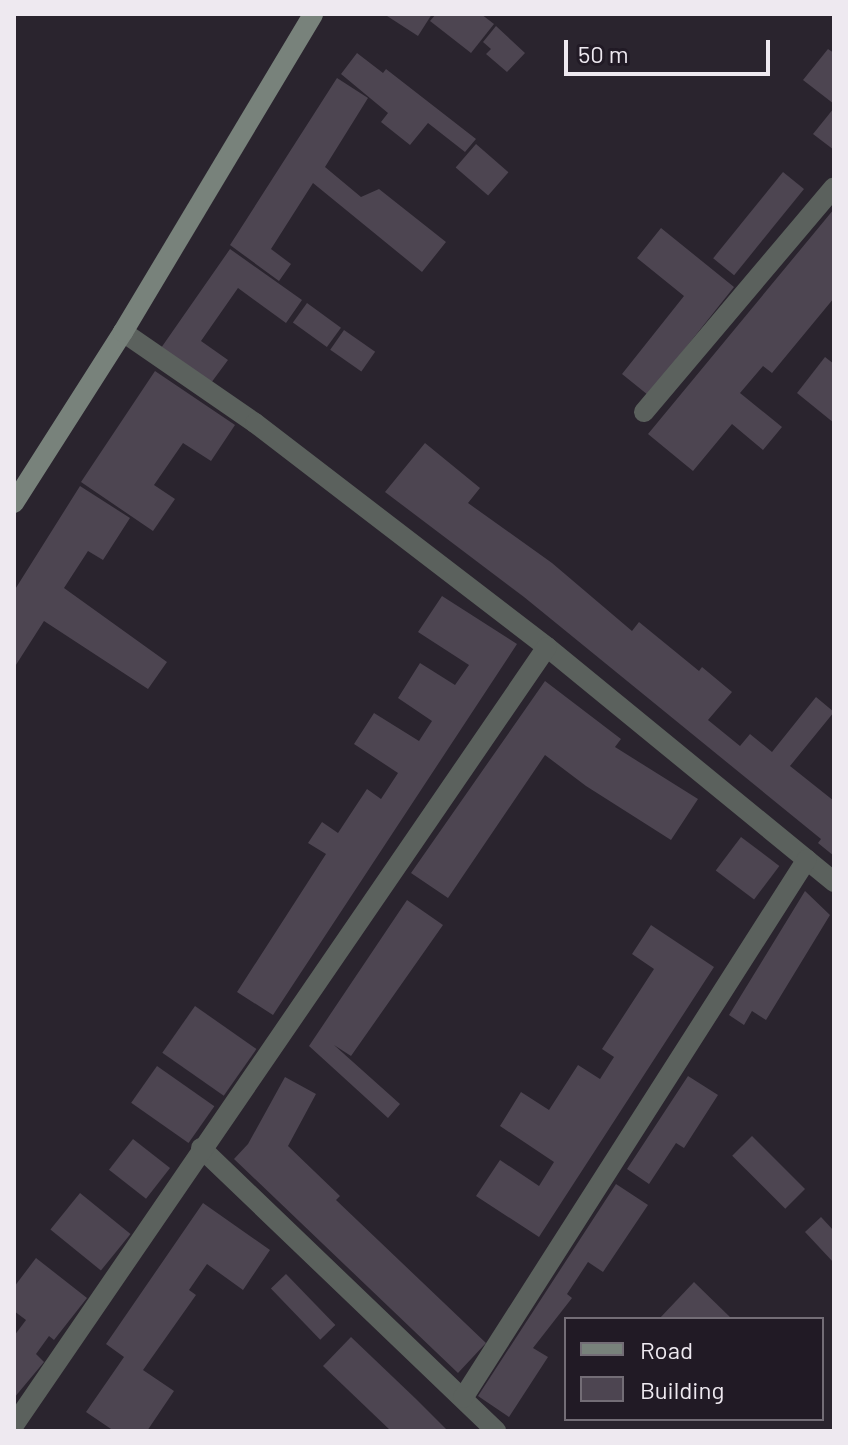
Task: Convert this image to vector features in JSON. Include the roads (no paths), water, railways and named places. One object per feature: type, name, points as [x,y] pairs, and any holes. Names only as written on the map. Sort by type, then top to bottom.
[{"type":"street","points":[[14,503],[123,332],[313,14]]},
{"type":"street","points":[[644,412],[834,187]]},
{"type":"street","points":[[123,332],[255,423],[547,647],[834,882]]},
{"type":"street","points":[[14,1425],[547,647]]},
{"type":"street","points":[[463,1398],[807,859]]},
{"type":"street","points":[[201,1148],[496,1431]]}]
